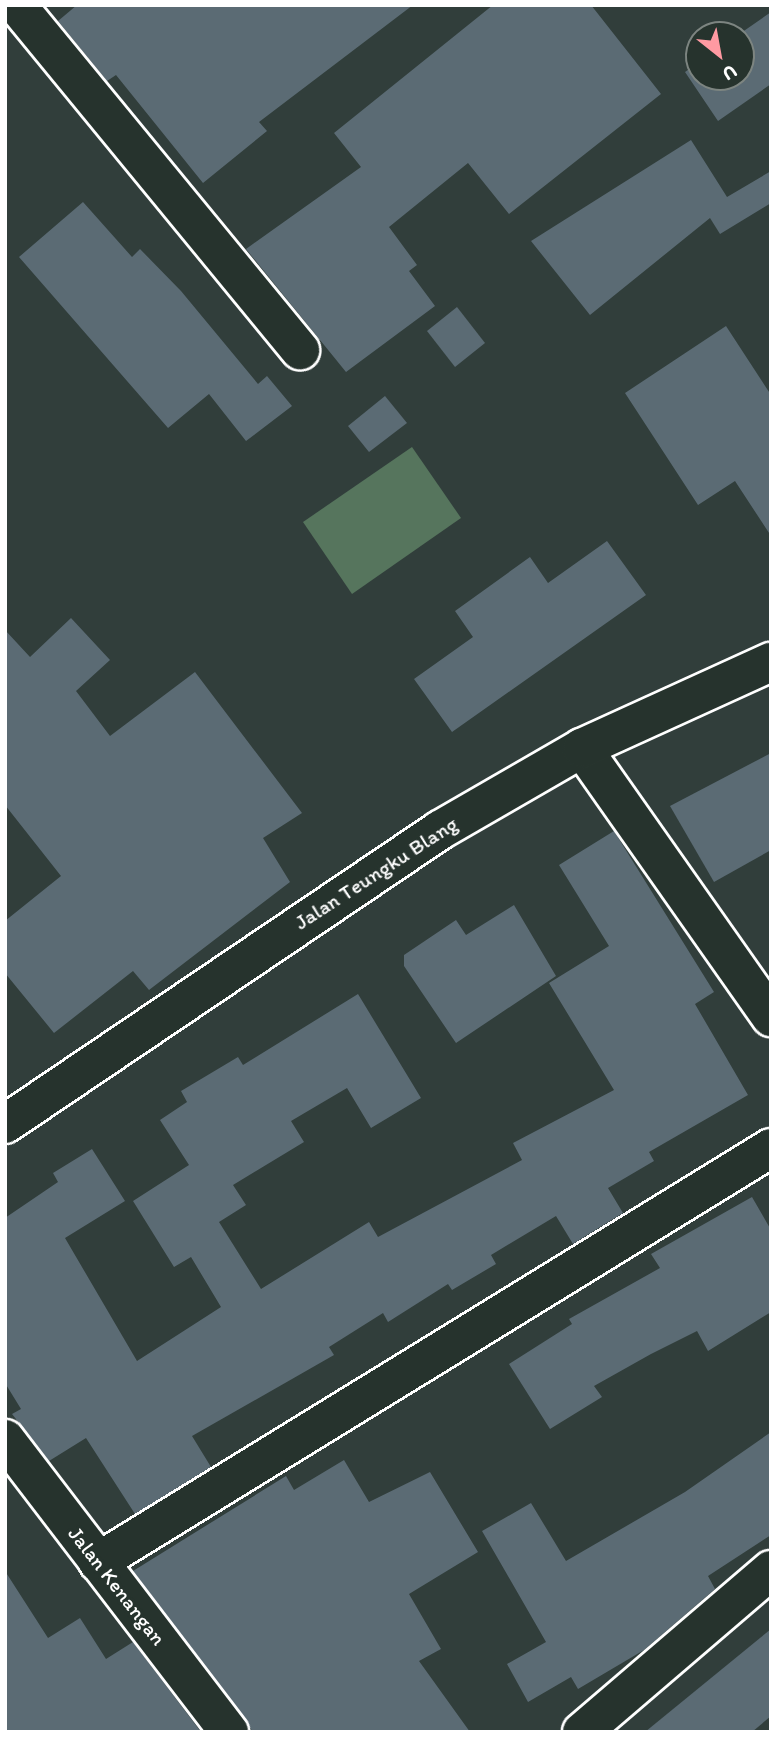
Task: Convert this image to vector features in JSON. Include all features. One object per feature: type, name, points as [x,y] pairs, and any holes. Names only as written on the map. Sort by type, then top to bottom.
[{"type":"street","points":[[15,12],[300,350]]},
{"type":"street","name":"Jalan Teungku Blang","points":[[5,1124],[440,830],[582,748],[771,662]]},
{"type":"street","points":[[582,748],[771,1017]]},
{"type":"street","points":[[98,1562],[771,1148]]},
{"type":"street","name":"Jalan Kenangan","points":[[5,1439],[229,1732]]},
{"type":"street","points":[[582,1732],[771,1570]]},
{"type":"green space","points":[[412,447],[461,518],[352,594],[303,522]]},
{"type":"building","points":[[77,5],[413,5],[259,122],[267,131],[203,183],[116,75],[107,81],[58,21]]},
{"type":"building","points":[[493,5],[591,5],[661,94],[509,214],[468,163],[389,227],[417,265],[409,271],[435,306],[346,372],[246,249],[361,167],[334,133]]},
{"type":"building","points":[[771,12],[771,84],[718,121],[698,91],[755,91],[755,23]]},
{"type":"building","points":[[691,140],[727,197],[771,171],[771,203],[720,234],[710,218],[590,315],[531,241]]},
{"type":"building","points":[[83,202],[132,257],[140,249],[181,291],[258,384],[267,376],[292,406],[246,441],[209,394],[168,428],[19,257]]},
{"type":"building","points":[[457,307],[485,343],[455,367],[427,331]]},
{"type":"building","points":[[726,326],[771,395],[771,536],[735,481],[698,505],[625,393]]},
{"type":"building","points":[[385,396],[407,423],[369,452],[348,426]]},
{"type":"building","points":[[607,541],[646,595],[452,732],[414,679],[473,637],[455,611],[530,557],[548,583]]},
{"type":"building","points":[[71,618],[110,660],[76,691],[110,736],[195,672],[302,813],[263,838],[290,882],[149,990],[133,971],[54,1033],[5,973],[5,921],[61,876],[5,805],[5,630],[30,657]]},
{"type":"building","points":[[771,753],[771,850],[714,882],[670,806]]},
{"type":"building","points":[[614,831],[714,992],[695,1004],[748,1095],[649,1152],[654,1161],[608,1188],[623,1213],[573,1244],[556,1216],[491,1255],[496,1264],[452,1290],[448,1284],[388,1322],[383,1313],[329,1347],[334,1355],[192,1436],[211,1467],[135,1514],[86,1438],[49,1461],[12,1414],[21,1409],[5,1383],[5,1218],[58,1182],[53,1173],[92,1149],[125,1201],[65,1238],[137,1361],[221,1307],[191,1257],[174,1267],[133,1201],[189,1165],[160,1120],[187,1102],[181,1091],[238,1057],[243,1065],[358,994],[421,1098],[371,1128],[347,1088],[291,1121],[304,1142],[233,1185],[246,1205],[219,1222],[261,1289],[369,1222],[378,1237],[522,1160],[513,1143],[614,1090],[549,983],[609,946],[559,865]]},
{"type":"building","points":[[514,905],[556,976],[456,1043],[404,966],[404,955],[456,920],[466,935]]},
{"type":"building","points":[[752,1197],[771,1230],[771,1312],[708,1351],[697,1331],[651,1354],[594,1386],[602,1397],[550,1429],[509,1364],[572,1324],[569,1319],[660,1268],[651,1254]]},
{"type":"building","points":[[771,1432],[771,1535],[708,1576],[715,1589],[644,1650],[578,1689],[571,1677],[528,1702],[507,1664],[546,1642],[482,1531],[531,1503],[566,1561],[685,1492]]},
{"type":"building","points":[[344,1460],[369,1502],[430,1472],[478,1552],[409,1594],[441,1649],[419,1661],[470,1732],[253,1732],[133,1571],[286,1476],[294,1490]]},
{"type":"building","points":[[5,1571],[48,1638],[80,1618],[106,1659],[133,1642],[201,1732],[5,1732]]},
{"type":"building","points":[[771,1629],[771,1716],[752,1732],[645,1732]]}]
